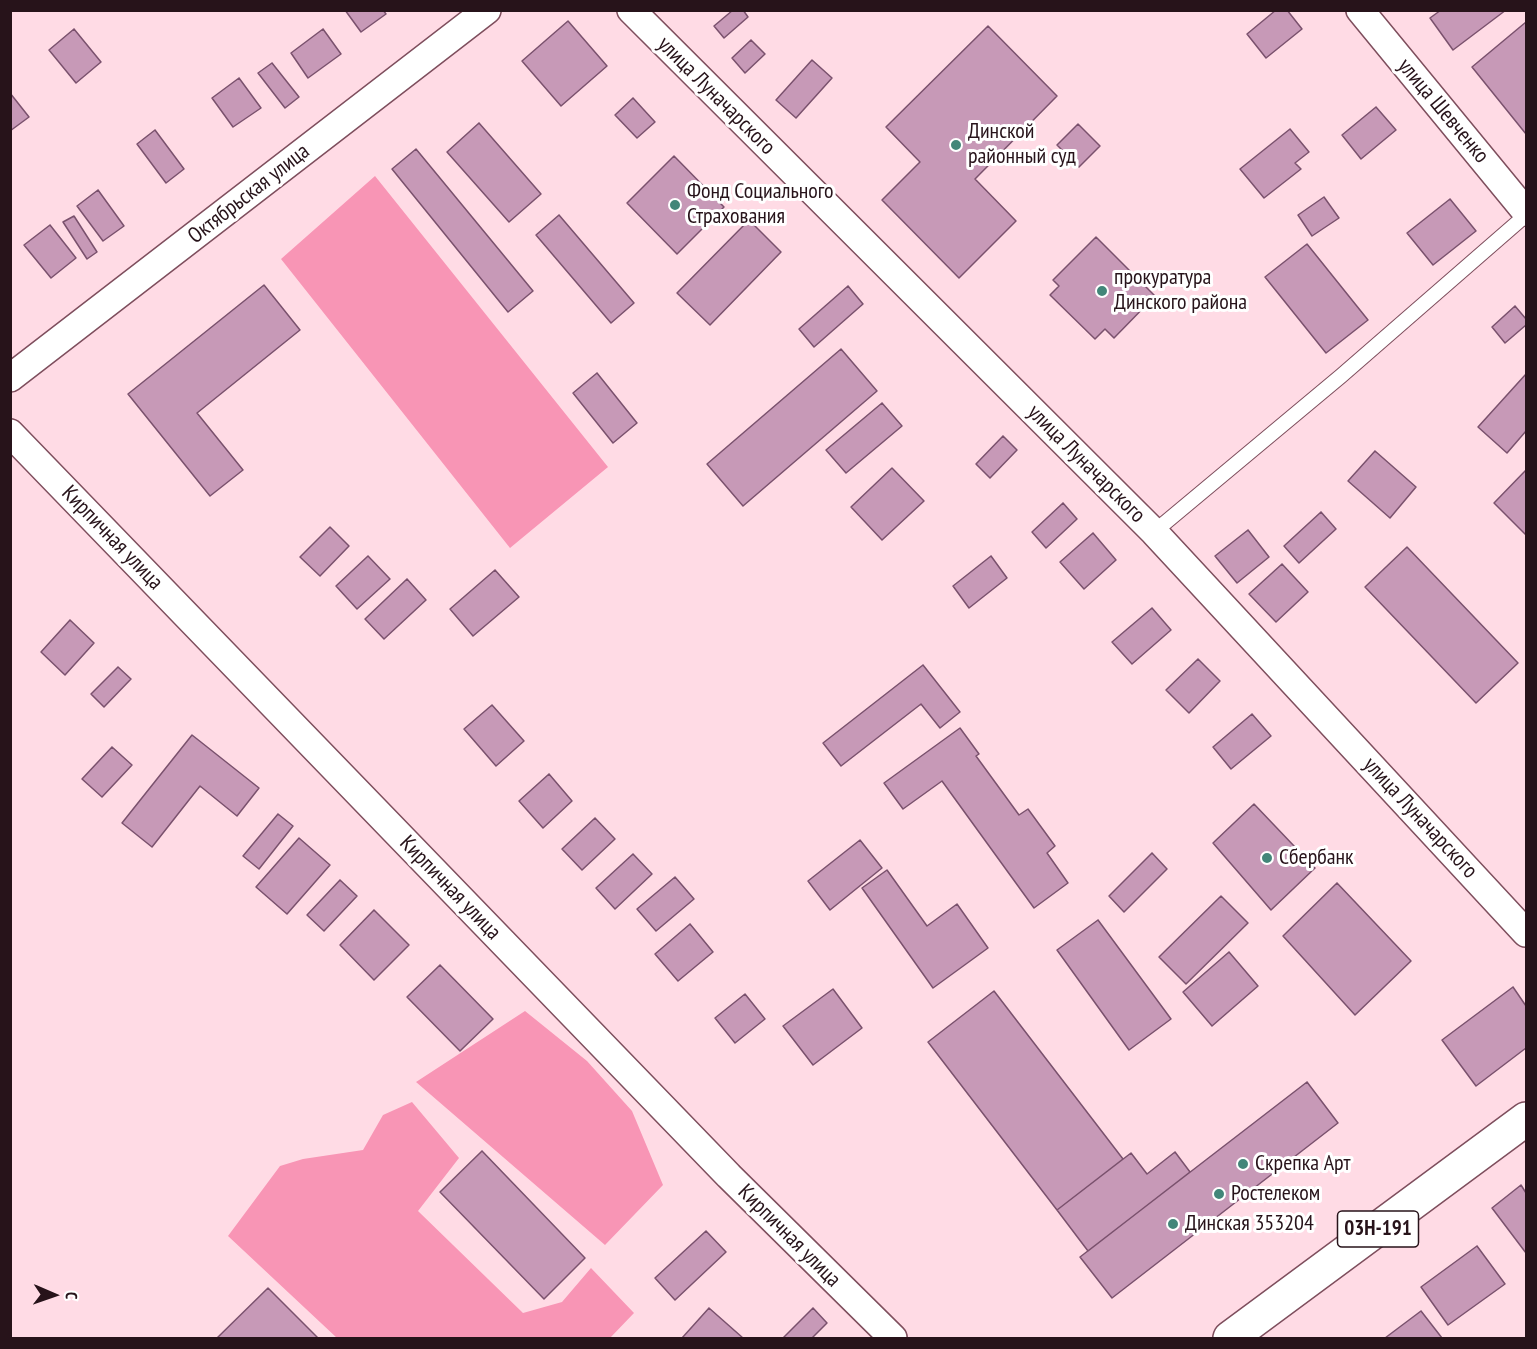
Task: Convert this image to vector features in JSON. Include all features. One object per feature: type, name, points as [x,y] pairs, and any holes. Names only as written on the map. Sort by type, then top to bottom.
[{"type":"main road","name":"03Н-191","points":[[1230,1338],[1527,1119]]},
{"type":"street","name":"Октябрьская улица","points":[[10,378],[487,10]]},
{"type":"street","name":"улица Луначарского","points":[[631,10],[1154,532],[1527,933]]},
{"type":"street","name":"улица Шевченко","points":[[1360,10],[1527,214]]},
{"type":"street","name":"Кирпичная улица","points":[[10,433],[735,1182],[893,1338]]},
{"type":"lane","points":[[1154,532],[1341,376],[1527,214]]},
{"type":"shaded area","points":[[375,176],[608,467],[510,548],[281,259]]},
{"type":"shaded area","points":[[525,1011],[587,1061],[632,1111],[663,1185],[605,1245],[416,1082]]},
{"type":"shaded area","points":[[412,1102],[459,1158],[418,1211],[523,1313],[562,1302],[591,1268],[634,1313],[610,1338],[337,1338],[228,1236],[280,1166],[303,1159],[363,1150],[383,1115]]},
{"type":"building","points":[[345,10],[383,10],[386,14],[361,32]]},
{"type":"building","points":[[733,10],[743,10],[748,17],[724,38],[714,26]]},
{"type":"building","points":[[1276,10],[1287,10],[1302,29],[1266,58],[1247,34]]},
{"type":"building","points":[[1441,10],[1506,10],[1453,50],[1430,18]]},
{"type":"building","points":[[568,21],[607,66],[561,106],[522,61]]},
{"type":"building","points":[[1526,22],[1526,134],[1472,67]]},
{"type":"building","name":"Динской районный суд","points":[[988,26],[1057,96],[975,179],[1016,221],[959,278],[882,200],[920,162],[886,127]]},
{"type":"building","points":[[74,29],[101,62],[76,83],[49,50]]},
{"type":"building","points":[[323,29],[341,54],[308,78],[291,53]]},
{"type":"building","points":[[751,40],[765,54],[745,73],[732,58]]},
{"type":"building","points":[[812,60],[832,78],[796,118],[776,100]]},
{"type":"building","points":[[272,63],[299,97],[285,108],[258,73]]},
{"type":"building","points":[[239,78],[261,108],[233,127],[212,98]]},
{"type":"building","points":[[10,93],[29,117],[10,131]]},
{"type":"building","points":[[633,98],[655,122],[637,138],[615,115]]},
{"type":"building","points":[[1376,107],[1396,130],[1361,159],[1342,135]]},
{"type":"building","points":[[479,123],[541,194],[509,222],[447,152]]},
{"type":"building","points":[[1078,124],[1100,146],[1079,167],[1057,145]]},
{"type":"building","points":[[1290,129],[1309,152],[1295,163],[1301,169],[1264,198],[1240,169]]},
{"type":"building","points":[[155,130],[184,169],[166,183],[137,144]]},
{"type":"building","points":[[416,149],[533,291],[508,312],[392,169]]},
{"type":"building","name":"Фонд Социального Страхования","points":[[674,156],[724,207],[677,254],[627,203]]},
{"type":"building","points":[[98,190],[124,226],[103,241],[77,206]]},
{"type":"building","points":[[1324,197],[1339,218],[1312,236],[1298,215]]},
{"type":"building","points":[[1450,199],[1476,231],[1433,265],[1407,233]]},
{"type":"building","points":[[559,215],[634,303],[611,323],[536,235]]},
{"type":"building","points":[[74,216],[97,252],[87,259],[63,222]]},
{"type":"building","points":[[749,220],[781,252],[710,325],[677,293]]},
{"type":"building","points":[[50,225],[76,258],[51,278],[24,245]]},
{"type":"building","name":"прокуратура Динского района","points":[[1096,237],[1155,296],[1114,338],[1105,329],[1095,339],[1050,295],[1059,286],[1053,280]]},
{"type":"building","points":[[1307,244],[1368,320],[1326,353],[1265,277]]},
{"type":"building","points":[[264,285],[300,330],[197,413],[243,470],[210,496],[128,394]]},
{"type":"building","points":[[848,286],[863,304],[814,347],[799,329]]},
{"type":"building","points":[[1515,306],[1526,319],[1526,325],[1505,343],[1492,327]]},
{"type":"building","points":[[841,349],[877,391],[743,506],[707,464]]},
{"type":"building","points":[[597,373],[637,423],[613,443],[573,393]]},
{"type":"building","points":[[1526,374],[1526,431],[1507,453],[1478,427]]},
{"type":"building","points":[[882,403],[902,426],[846,473],[826,450]]},
{"type":"building","points":[[1003,436],[1017,450],[990,478],[976,464]]},
{"type":"building","points":[[1375,451],[1416,487],[1390,518],[1348,481]]},
{"type":"building","points":[[892,468],[924,501],[882,540],[851,507]]},
{"type":"building","points":[[1526,470],[1526,535],[1494,503]]},
{"type":"building","points":[[1063,503],[1077,519],[1046,548],[1032,532]]},
{"type":"building","points":[[1321,512],[1336,529],[1299,563],[1284,546]]},
{"type":"building","points":[[330,527],[349,546],[320,576],[300,557]]},
{"type":"building","points":[[1248,530],[1269,557],[1237,583],[1215,556]]},
{"type":"building","points":[[1093,533],[1116,560],[1084,589],[1060,562]]},
{"type":"building","points":[[1407,547],[1518,663],[1476,703],[1365,587]]},
{"type":"building","points":[[368,556],[390,579],[357,609],[336,586]]},
{"type":"building","points":[[991,556],[1007,578],[969,608],[953,586]]},
{"type":"building","points":[[1282,564],[1308,592],[1276,622],[1249,594]]},
{"type":"building","points":[[495,570],[519,597],[473,636],[450,609]]},
{"type":"building","points":[[407,579],[426,600],[384,639],[365,619]]},
{"type":"building","points":[[1152,608],[1171,630],[1132,664],[1112,642]]},
{"type":"building","points":[[70,620],[94,643],[65,675],[41,652]]},
{"type":"building","points":[[1198,659],[1220,681],[1189,713],[1166,690]]},
{"type":"building","points":[[923,665],[960,712],[940,728],[921,704],[841,766],[823,743]]},
{"type":"building","points":[[118,667],[131,679],[104,707],[91,694]]},
{"type":"building","points":[[492,705],[524,741],[496,766],[464,729]]},
{"type":"building","points":[[1252,714],[1271,736],[1231,769],[1213,747]]},
{"type":"building","points":[[960,728],[979,754],[976,756],[1019,815],[1028,809],[1055,846],[1047,853],[1068,883],[1034,908],[942,781],[903,809],[884,783]]},
{"type":"building","points":[[192,735],[259,788],[237,816],[200,786],[152,847],[122,823]]},
{"type":"building","points":[[112,747],[132,765],[102,797],[82,779]]},
{"type":"building","points":[[549,774],[572,801],[543,828],[519,801]]},
{"type":"building","points":[[1254,804],[1315,868],[1271,910],[1213,843]]},
{"type":"building","points":[[278,814],[293,826],[259,869],[243,856]]},
{"type":"building","points":[[595,818],[615,839],[582,870],[562,849]]},
{"type":"building","points":[[299,838],[330,865],[287,914],[256,887]]},
{"type":"building","points":[[860,840],[882,868],[830,910],[808,881]]},
{"type":"building","points":[[1152,853],[1167,869],[1124,912],[1109,896]]},
{"type":"building","points":[[633,854],[652,874],[615,909],[596,888]]},
{"type":"building","points":[[887,870],[927,926],[957,904],[988,948],[933,988],[862,888]]},
{"type":"building","points":[[675,877],[694,899],[656,931],[637,909]]},
{"type":"building","points":[[340,880],[357,896],[324,931],[307,915]]},
{"type":"building","points":[[1337,883],[1411,961],[1355,1015],[1283,936]]},
{"type":"building","points":[[1221,896],[1248,923],[1186,984],[1159,957]]},
{"type":"building","points":[[374,910],[409,945],[374,980],[340,945]]},
{"type":"building","points":[[1098,920],[1171,1019],[1129,1050],[1057,950]]},
{"type":"building","points":[[690,924],[713,952],[678,981],[655,954]]},
{"type":"building","points":[[1229,952],[1258,986],[1212,1026],[1183,992]]},
{"type":"building","points":[[440,965],[493,1019],[460,1051],[407,997]]},
{"type":"building","points":[[1513,987],[1526,1006],[1526,1048],[1476,1086],[1442,1040]]},
{"type":"building","points":[[833,989],[862,1028],[813,1065],[783,1026]]},
{"type":"building","points":[[994,991],[1123,1159],[1057,1210],[928,1042]]},
{"type":"building","points":[[745,994],[765,1019],[735,1043],[715,1018]]},
{"type":"building","points":[[1307,1082],[1338,1123],[1112,1298],[1080,1257]]},
{"type":"building","points":[[482,1151],[585,1258],[544,1299],[440,1192]]},
{"type":"building","points":[[1175,1152],[1190,1172],[1088,1251],[1057,1210],[1131,1153],[1147,1174]]},
{"type":"building","points":[[1521,1185],[1526,1193],[1526,1253],[1492,1208]]},
{"type":"building","points":[[706,1231],[726,1252],[675,1300],[655,1278]]},
{"type":"building","points":[[1477,1246],[1505,1284],[1448,1325],[1421,1287]]},
{"type":"building","points":[[268,1288],[318,1338],[217,1338]]},
{"type":"building","points":[[709,1308],[743,1338],[682,1338]]},
{"type":"building","points":[[813,1308],[827,1323],[812,1338],[783,1338]]},
{"type":"building","points":[[1421,1311],[1442,1338],[1385,1338]]},
{"type":"place","name":"Динской районный суд","points":[[956,145]]},
{"type":"place","name":"Фонд Социального Страхования","points":[[675,205]]},
{"type":"place","name":"прокуратура Динского района","points":[[1102,291]]},
{"type":"place","name":"Сбербанк","points":[[1267,858]]},
{"type":"place","name":"Скрепка Арт","points":[[1243,1164]]},
{"type":"place","name":"Ростелеком","points":[[1219,1194]]},
{"type":"place","name":"Динская 353204","points":[[1173,1224]]}]
